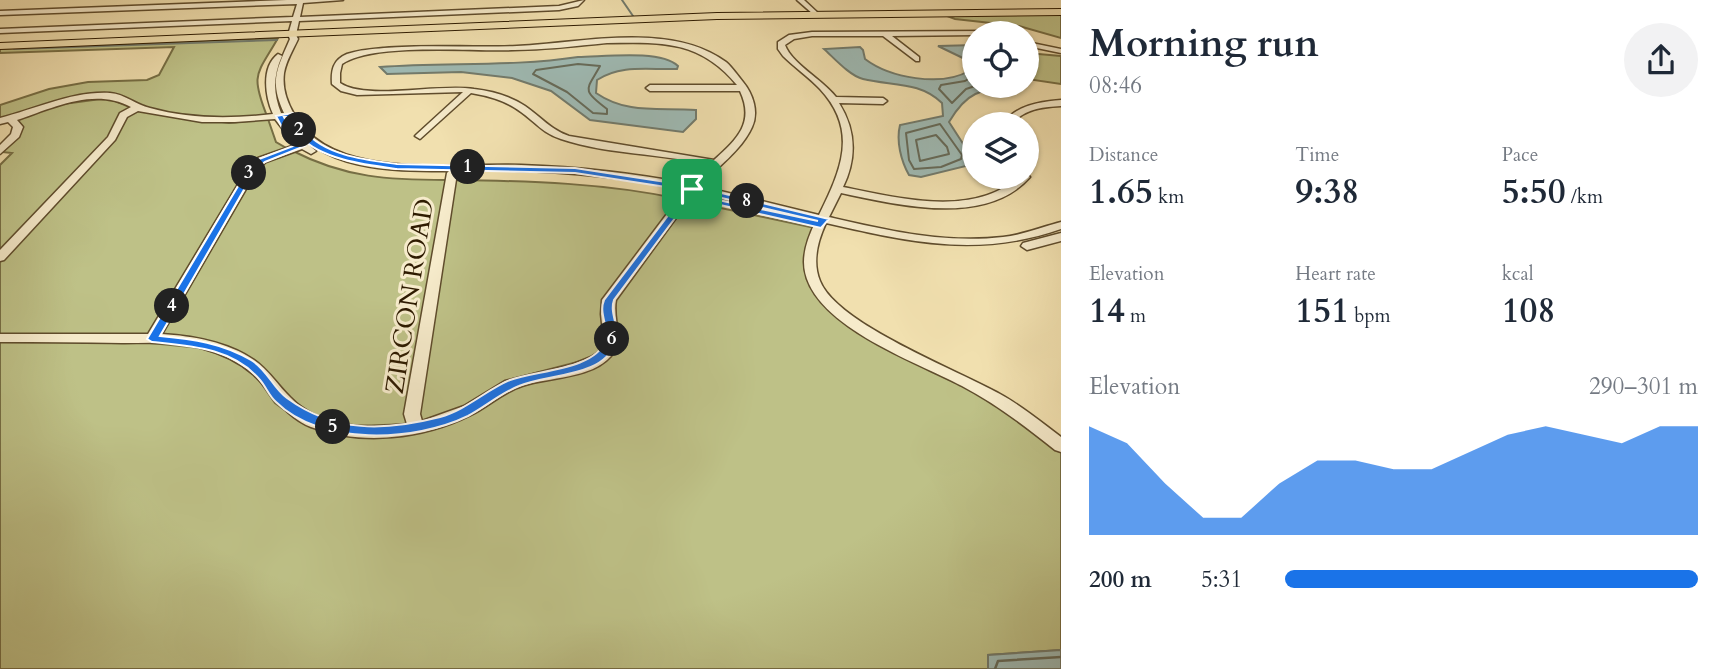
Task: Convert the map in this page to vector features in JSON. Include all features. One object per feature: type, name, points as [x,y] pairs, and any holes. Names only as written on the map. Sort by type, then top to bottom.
[{"type":"main road","points":[[0,46],[815,13],[1061,12]]},
{"type":"street","points":[[0,13],[340,0]]},
{"type":"street","points":[[0,31],[559,8],[576,5],[581,0]]},
{"type":"street","points":[[800,0],[815,13]]},
{"type":"street","points":[[301,1],[292,35],[287,38],[270,74],[271,97],[303,135],[328,151],[372,163],[397,166],[575,171],[690,192],[822,222],[903,244],[966,250],[1017,247],[1061,237]]},
{"type":"street","points":[[884,33],[916,59]]},
{"type":"street","points":[[962,33],[807,34],[792,37],[781,44],[781,51],[815,79],[833,100],[846,131],[848,144],[848,156],[838,189],[810,248],[809,266],[817,286],[832,305],[864,331],[1004,402],[1061,446]]},
{"type":"street","points":[[0,338],[152,339],[204,344],[229,352],[250,364],[265,377],[280,399],[316,422],[355,431],[377,432],[416,427],[464,413],[514,383],[592,363],[604,355],[612,338],[606,308],[609,300],[690,192],[741,138],[749,124],[752,111],[732,71],[705,52],[677,44],[585,42],[516,48],[472,47],[365,52],[342,59],[334,67],[337,87],[352,92],[438,88],[469,91],[515,104],[541,127],[568,138],[715,163]]},
{"type":"street","points":[[1039,46],[1061,51]]},
{"type":"street","points":[[650,88],[742,88]]},
{"type":"street","points":[[420,136],[469,91]]},
{"type":"street","points":[[5,120],[55,104],[94,97],[120,98],[136,108],[223,121],[285,115]]},
{"type":"street","points":[[833,100],[883,101]]},
{"type":"street","points":[[1019,112],[1061,103]]},
{"type":"street","points":[[0,257],[112,138],[125,114],[136,108]]},
{"type":"street","points":[[285,115],[291,137],[301,146],[331,159],[367,168],[575,177],[690,192]]},
{"type":"street","points":[[0,150],[16,135],[18,127],[5,120]]},
{"type":"street","points":[[152,339],[253,167],[262,160],[301,146]]},
{"type":"street","name":"ZIRCON ROAD","points":[[416,427],[412,414],[452,173]]},
{"type":"street","points":[[838,189],[897,201],[958,203],[997,196],[1013,189]]},
{"type":"street","points":[[822,222],[907,237],[959,242],[1012,240],[1061,225]]},
{"type":"green space","points":[[942,14],[1061,14],[1061,38],[1039,32],[1039,21],[955,19]]},
{"type":"green space","points":[[278,38],[261,68],[257,82],[267,116],[218,119],[162,112],[95,95],[0,120],[0,105],[49,89],[88,82],[147,80],[159,75],[174,47],[0,53],[0,49]]},
{"type":"green space","points":[[1039,54],[1061,56],[1061,84],[1039,81]]},
{"type":"green space","points":[[108,98],[132,108],[114,131],[0,252],[0,165],[12,153],[2,152],[20,134],[22,126],[16,119],[56,105]]},
{"type":"green space","points":[[135,110],[229,123],[268,119],[276,142],[288,149],[259,159],[149,335],[0,334],[0,262],[116,138],[127,115]]},
{"type":"green space","points":[[293,151],[331,167],[368,176],[447,180],[409,424],[357,426],[320,418],[285,396],[255,361],[160,336],[259,164]]},
{"type":"green space","points":[[455,180],[596,186],[680,199],[604,299],[602,308],[605,339],[598,352],[589,359],[512,379],[461,409],[421,421],[418,413]]},
{"type":"green space","points":[[688,201],[815,228],[807,251],[807,269],[814,287],[828,307],[1001,405],[1061,451],[1061,650],[988,655],[988,669],[0,669],[0,341],[150,343],[201,348],[225,356],[246,368],[259,380],[275,403],[293,416],[396,435],[517,387],[608,358],[614,301]]},
{"type":"water","points":[[962,45],[962,58],[938,46]]},
{"type":"water","points":[[860,47],[865,59],[875,66],[916,78],[944,79],[962,74],[962,98],[969,98],[949,122],[962,142],[962,167],[921,177],[909,175],[900,151],[900,125],[943,116],[942,103],[915,88],[858,77],[824,49]]},
{"type":"water","points":[[645,56],[670,61],[678,66],[677,69],[636,69],[606,75],[597,80],[596,93],[620,105],[644,109],[696,110],[696,119],[683,132],[590,120],[551,91],[512,78],[461,72],[387,74],[380,67],[528,62],[578,57]]},
{"type":"water","points":[[1061,650],[1061,669],[988,669],[988,655]]},
{"type":"waterway","points":[[622,0],[633,16]]},
{"type":"waterway","points":[[14,49],[277,40]]},
{"type":"route","points":[[290,114],[303,135],[328,151],[372,163],[575,171],[649,180],[692,189],[824,219],[821,225],[688,195],[609,300],[606,308],[612,338],[604,355],[592,363],[514,383],[464,413],[442,421],[377,432],[337,428],[316,422],[297,412],[280,399],[265,377],[250,364],[229,352],[204,344],[152,339],[253,167],[262,160],[301,146],[291,137],[279,116],[290,114]]}]
